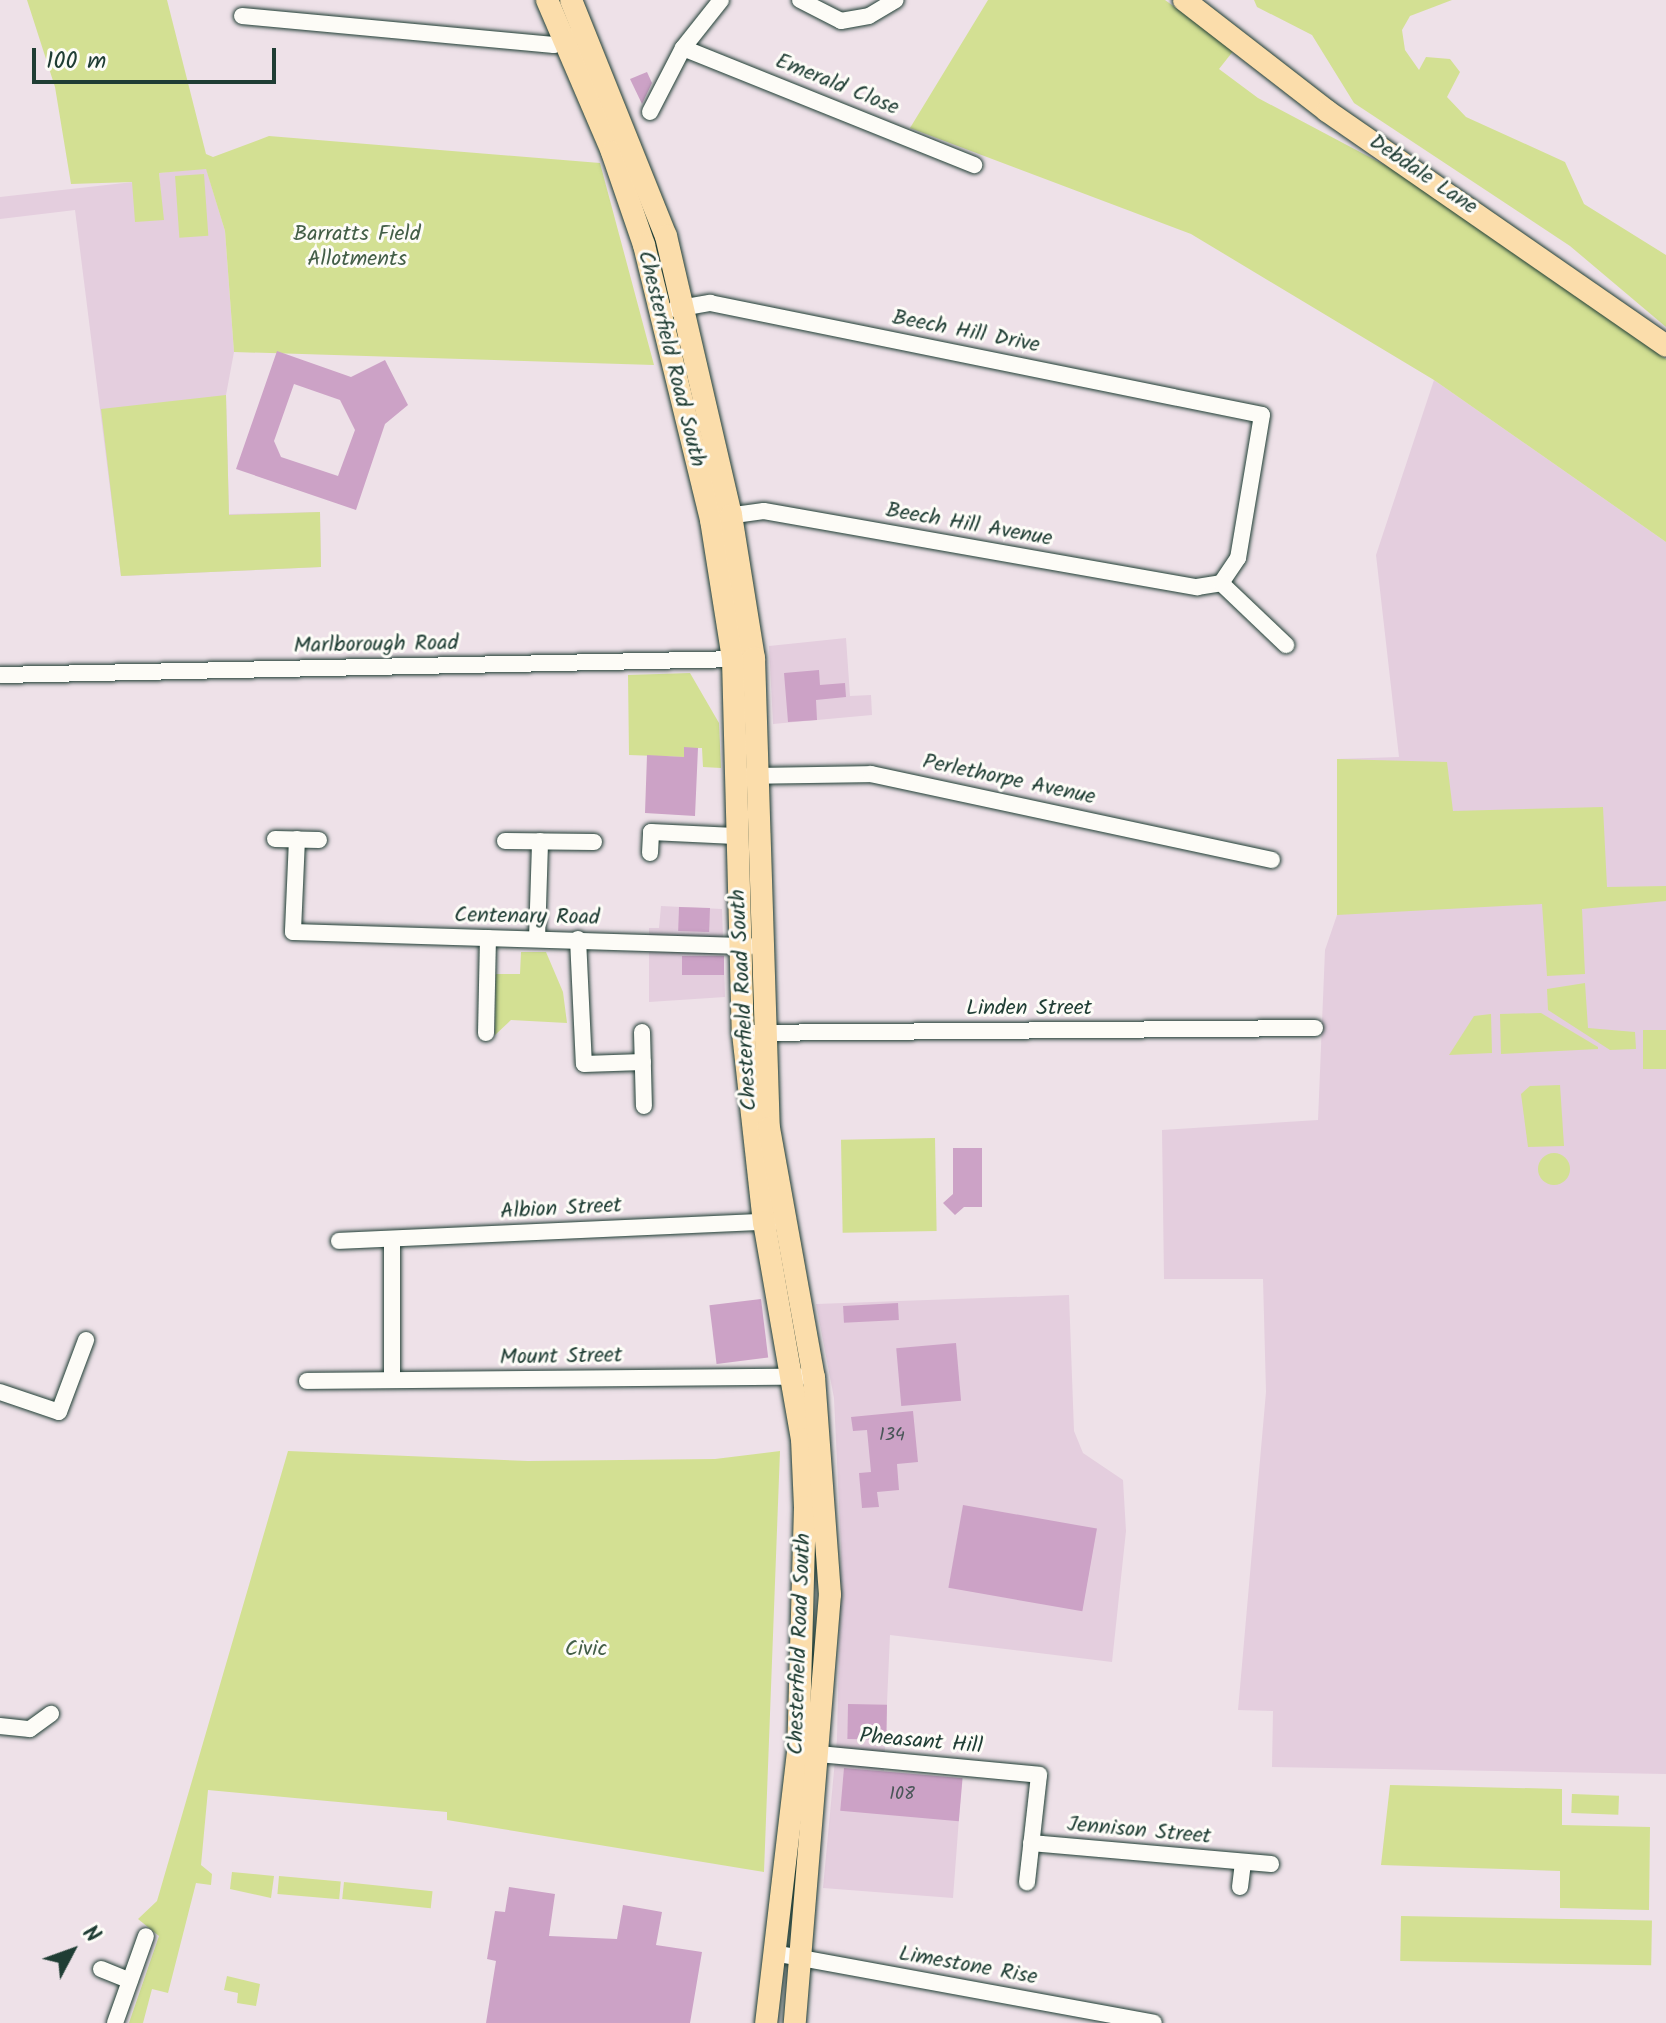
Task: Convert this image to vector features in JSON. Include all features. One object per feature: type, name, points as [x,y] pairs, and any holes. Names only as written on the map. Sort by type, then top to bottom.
[{"type":"main road","name":"Chesterfield Road South","points":[[547,0],[574,35],[666,236],[685,307],[744,659],[744,776],[752,1033],[805,1507],[809,1753],[801,1958],[795,2023]]},
{"type":"main road","name":"Chesterfield Road South","points":[[571,0],[574,35],[661,312],[721,517]]},
{"type":"main road","name":"Debdale Lane","points":[[1184,0],[1327,111],[1666,346]]},
{"type":"main road","name":"Chesterfield Road South","points":[[744,776],[735,836],[749,946]]},
{"type":"main road","name":"Chesterfield Road South","points":[[766,2023],[774,1953],[809,1753],[830,1594],[814,1377],[774,1221]]},
{"type":"street","points":[[650,112],[683,48],[721,0]]},
{"type":"street","points":[[800,0],[841,21],[869,16],[896,0]]},
{"type":"street","points":[[242,16],[554,45],[574,35]]},
{"type":"street","name":"Emerald Close","points":[[683,48],[974,165]]},
{"type":"street","name":"Beech Hill Drive","points":[[661,312],[710,303],[1262,415],[1238,558],[1221,583]]},
{"type":"street","name":"Beech Hill Avenue","points":[[721,517],[764,511],[1197,587],[1221,583]]},
{"type":"street","points":[[1221,583],[1286,645]]},
{"type":"street","name":"Marlborough Road","points":[[0,675],[744,659]]},
{"type":"street","name":"Perlethorpe Avenue","points":[[744,776],[871,774],[1272,860]]},
{"type":"street","points":[[650,853],[651,832],[735,836]]},
{"type":"street","points":[[275,839],[319,840]]},
{"type":"street","name":"Centenary Road","points":[[297,839],[293,932],[749,946]]},
{"type":"street","points":[[505,841],[594,842]]},
{"type":"street","points":[[537,939],[540,841]]},
{"type":"street","points":[[486,1033],[488,938]]},
{"type":"street","points":[[578,939],[584,1064],[643,1062]]},
{"type":"street","name":"Linden Street","points":[[752,1033],[1315,1028]]},
{"type":"street","points":[[642,1032],[644,1106]]},
{"type":"street","name":"Albion Street","points":[[339,1241],[774,1221]]},
{"type":"street","points":[[392,1239],[392,1380]]},
{"type":"street","points":[[0,1392],[59,1412],[86,1340]]},
{"type":"street","name":"Mount Street","points":[[307,1381],[814,1377]]},
{"type":"street","points":[[0,1726],[30,1729],[51,1714]]},
{"type":"street","name":"Pheasant Hill","points":[[809,1753],[1039,1775],[1031,1843]]},
{"type":"street","points":[[1027,1882],[1031,1843]]},
{"type":"street","name":"Jennison Street","points":[[1031,1843],[1271,1864]]},
{"type":"street","points":[[1240,1887],[1243,1862]]},
{"type":"street","points":[[115,2023],[146,1936]]},
{"type":"street","name":"Limestone Rise","points":[[774,1953],[1154,2023]]},
{"type":"street","points":[[101,1969],[130,1981]]},
{"type":"shaded area","points":[[206,168],[225,231],[234,352],[226,395],[229,514],[320,512],[321,567],[121,576],[75,210],[0,219],[0,197],[133,182],[163,220],[159,173]]},
{"type":"shaded area","points":[[1434,380],[1666,542],[1666,1774],[1272,1767],[1273,1711],[1238,1710],[1266,1392],[1263,1279],[1164,1279],[1162,1130],[1318,1120],[1325,950],[1337,915],[1341,863],[1337,759],[1399,757],[1376,555]]},
{"type":"shaded area","points":[[846,638],[850,696],[871,695],[872,715],[773,724],[769,646]]},
{"type":"shaded area","points":[[661,906],[722,909],[725,997],[649,1002],[649,928],[659,928]]},
{"type":"shaded area","points":[[1069,1295],[1074,1431],[1083,1453],[1123,1480],[1126,1531],[1112,1662],[890,1635],[884,1771],[962,1778],[953,1898],[823,1888],[837,1739],[841,1548],[834,1398],[816,1304]]},
{"type":"green space","name":"Barratts Field Allotments","points":[[27,0],[167,0],[206,154],[213,157],[269,136],[600,163],[654,365],[234,352],[225,231],[206,169],[159,173],[164,220],[135,222],[132,182],[71,184],[55,87]]},
{"type":"green space","points":[[988,0],[1165,0],[1234,50],[1219,69],[1258,98],[1409,178],[1666,359],[1666,542],[1434,380],[1191,234],[910,128]]},
{"type":"green space","points":[[1254,0],[1452,0],[1410,16],[1402,30],[1405,50],[1419,70],[1426,57],[1450,59],[1460,72],[1447,97],[1466,117],[1565,162],[1584,204],[1666,255],[1666,327],[1570,246],[1354,103],[1312,35],[1257,7]]},
{"type":"green space","points":[[204,174],[208,236],[179,238],[175,176]]},
{"type":"green space","points":[[226,395],[229,515],[320,512],[321,567],[121,576],[101,409]]},
{"type":"green space","points":[[690,673],[719,723],[721,768],[703,767],[702,748],[685,748],[684,757],[629,755],[628,675]]},
{"type":"green space","points":[[1337,759],[1447,762],[1453,811],[1603,807],[1607,887],[1666,886],[1666,901],[1582,909],[1585,974],[1547,976],[1542,904],[1337,915]]},
{"type":"green space","points":[[521,952],[546,952],[563,992],[567,1023],[511,1020],[495,1035],[496,974],[520,974]]},
{"type":"green space","points":[[1585,983],[1588,1028],[1635,1032],[1636,1049],[1610,1050],[1548,1010],[1547,989]]},
{"type":"green space","points":[[1541,1013],[1598,1049],[1501,1054],[1500,1014]]},
{"type":"green space","points":[[1491,1014],[1492,1053],[1449,1055],[1474,1016]]},
{"type":"green space","points":[[1643,1030],[1666,1030],[1666,1069],[1643,1069]]},
{"type":"green space","points":[[1560,1085],[1564,1146],[1528,1147],[1521,1094],[1530,1086]]},
{"type":"green space","points":[[935,1138],[937,1231],[843,1233],[841,1140]]},
{"type":"green space","points":[[1554,1153],[1565,1158],[1570,1169],[1565,1180],[1554,1185],[1543,1180],[1538,1169],[1543,1158]]},
{"type":"green space","name":"Civic","points":[[288,1451],[528,1461],[715,1459],[780,1451],[764,1872],[447,1820],[447,1812],[208,1790],[201,1865],[212,1874],[211,1885],[196,1883],[168,1993],[152,1989],[143,2023],[129,2023],[159,1936],[138,1919],[157,1901]]},
{"type":"green space","points":[[1390,1785],[1562,1789],[1562,1825],[1650,1827],[1649,1910],[1560,1908],[1560,1871],[1381,1865]]},
{"type":"green space","points":[[1572,1794],[1619,1796],[1618,1815],[1571,1813]]},
{"type":"green space","points":[[232,1872],[274,1876],[271,1898],[230,1889]]},
{"type":"green space","points":[[279,1876],[341,1881],[339,1899],[277,1894]]},
{"type":"green space","points":[[344,1882],[433,1891],[431,1908],[342,1899]]},
{"type":"green space","points":[[1401,1916],[1652,1920],[1651,1965],[1400,1961]]},
{"type":"green space","points":[[227,1976],[260,1984],[256,2006],[237,2003],[238,1993],[224,1990]]},
{"type":"building","points":[[647,72],[652,83],[642,104],[630,79]]},
{"type":"building","points":[[277,351],[351,377],[385,360],[408,405],[385,424],[356,510],[236,469]],"holes":[[[294,384],[340,400],[355,430],[338,476],[281,457],[274,441]]]},
{"type":"building","points":[[819,670],[820,685],[845,683],[846,697],[816,700],[817,720],[788,722],[784,673]]},
{"type":"building","points":[[684,747],[698,748],[695,816],[645,813],[647,755],[684,757]]},
{"type":"building","points":[[679,907],[710,908],[709,932],[678,931]]},
{"type":"building","points":[[682,956],[724,956],[724,975],[682,975]]},
{"type":"building","points":[[953,1148],[982,1148],[982,1207],[964,1207],[955,1215],[943,1203],[953,1194]]},
{"type":"building","points":[[761,1299],[768,1358],[717,1364],[709,1305]]},
{"type":"building","points":[[898,1303],[899,1320],[844,1323],[843,1306]]},
{"type":"building","points":[[956,1343],[961,1401],[901,1406],[896,1348]]},
{"type":"building","points":[[913,1411],[918,1462],[897,1464],[899,1490],[877,1492],[879,1507],[862,1508],[859,1473],[871,1472],[867,1430],[853,1431],[851,1417]]},
{"type":"building","points":[[963,1505],[1097,1529],[1082,1611],[948,1588]]},
{"type":"building","points":[[848,1704],[887,1705],[886,1740],[847,1739]]},
{"type":"building","points":[[844,1768],[963,1778],[959,1821],[840,1811]]},
{"type":"building","points":[[509,1887],[555,1894],[549,1936],[617,1939],[623,1905],[662,1912],[656,1945],[702,1952],[690,2023],[486,2023],[496,1961],[487,1959],[495,1911],[505,1912]]}]
